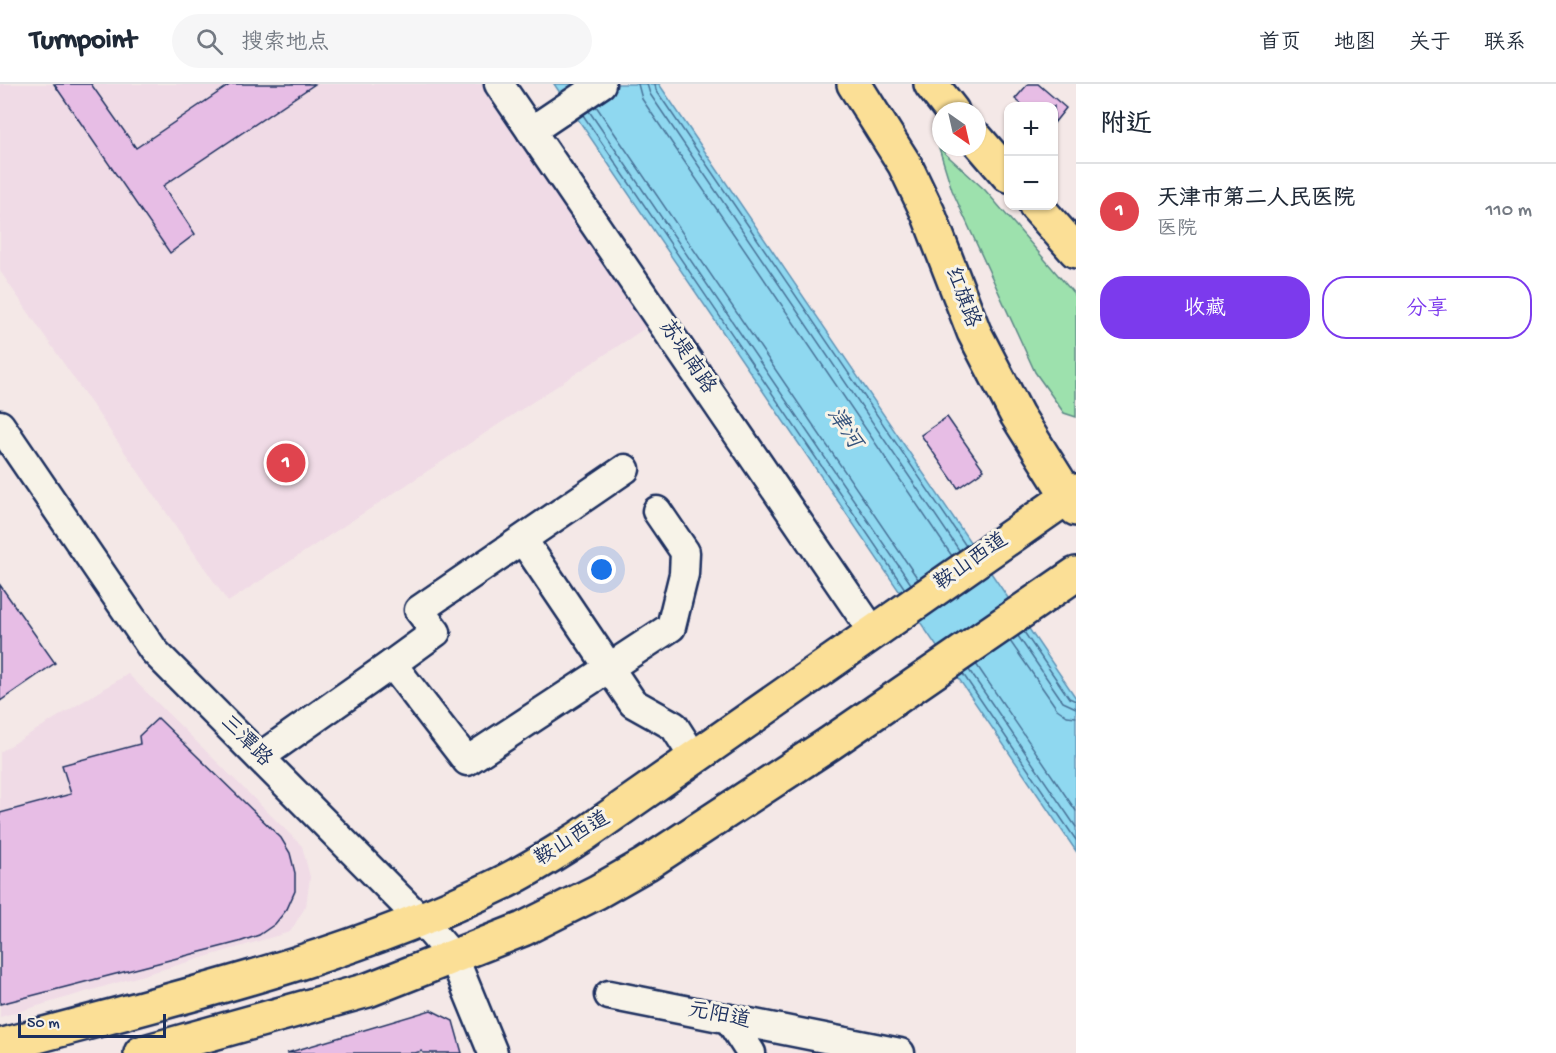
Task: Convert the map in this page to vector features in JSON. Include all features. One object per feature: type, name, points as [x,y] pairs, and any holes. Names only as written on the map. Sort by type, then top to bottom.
[{"type":"main road","name":"红旗路","points":[[854,84],[905,165],[928,213],[974,332],[1017,415],[1073,499]]},
{"type":"main road","points":[[930,84],[945,102]]},
{"type":"main road","points":[[986,149],[1004,170]]},
{"type":"main road","points":[[1040,210],[1076,251]]},
{"type":"main road","name":"鞍山西道","points":[[0,1046],[260,974],[421,920],[502,883],[537,864],[695,759],[1015,533],[1073,499]]},
{"type":"main road","points":[[141,1053],[368,990],[523,929],[597,892],[646,864],[927,677],[1064,582]]},
{"type":"street","name":"苏堤南路","points":[[499,84],[541,124],[882,626]]},
{"type":"street","points":[[541,124],[601,84]]},
{"type":"street","name":"三潭路","points":[[0,425],[154,651],[421,920],[454,958],[493,1053]]},
{"type":"street","points":[[260,757],[436,632],[419,610],[625,470]]},
{"type":"street","points":[[392,664],[467,761],[671,627],[684,574],[685,552],[657,511]]},
{"type":"street","points":[[523,540],[633,703],[674,726],[695,759]]},
{"type":"street","name":"元阳道","points":[[609,995],[900,1053]]},
{"type":"street","points":[[729,1019],[751,1053]]},
{"type":"shaded area","points":[[0,84],[485,84],[650,325],[228,602],[0,271]]},
{"type":"shaded area","points":[[128,674],[302,846],[310,877],[306,906],[290,932],[0,1017],[0,752]]},
{"type":"green space","points":[[941,156],[948,156],[985,190],[1076,296],[1076,417],[1064,413],[1035,372],[952,190]]},
{"type":"water","name":"津河","points":[[554,84],[659,84],[1076,698],[1076,851]]},
{"type":"building","points":[[54,84],[91,84],[136,148],[231,84],[315,84],[163,186],[195,234],[170,253]]},
{"type":"building","points":[[1028,84],[1038,84],[1066,108],[1058,118],[1058,102],[1019,102],[1015,99]]},
{"type":"building","points":[[947,417],[984,470],[958,488],[921,435]]},
{"type":"building","points":[[0,585],[55,663],[0,701]]},
{"type":"building","points":[[158,718],[281,838],[290,853],[295,873],[295,891],[287,909],[275,924],[259,935],[239,942],[0,1004],[0,813],[71,794],[62,765],[140,744],[139,736]]},
{"type":"building","points":[[431,1010],[453,1021],[462,1053],[423,1053],[422,1051],[415,1053],[287,1053]]},
{"type":"place","name":"天津市第二人民医院","points":[[286,463]]}]
